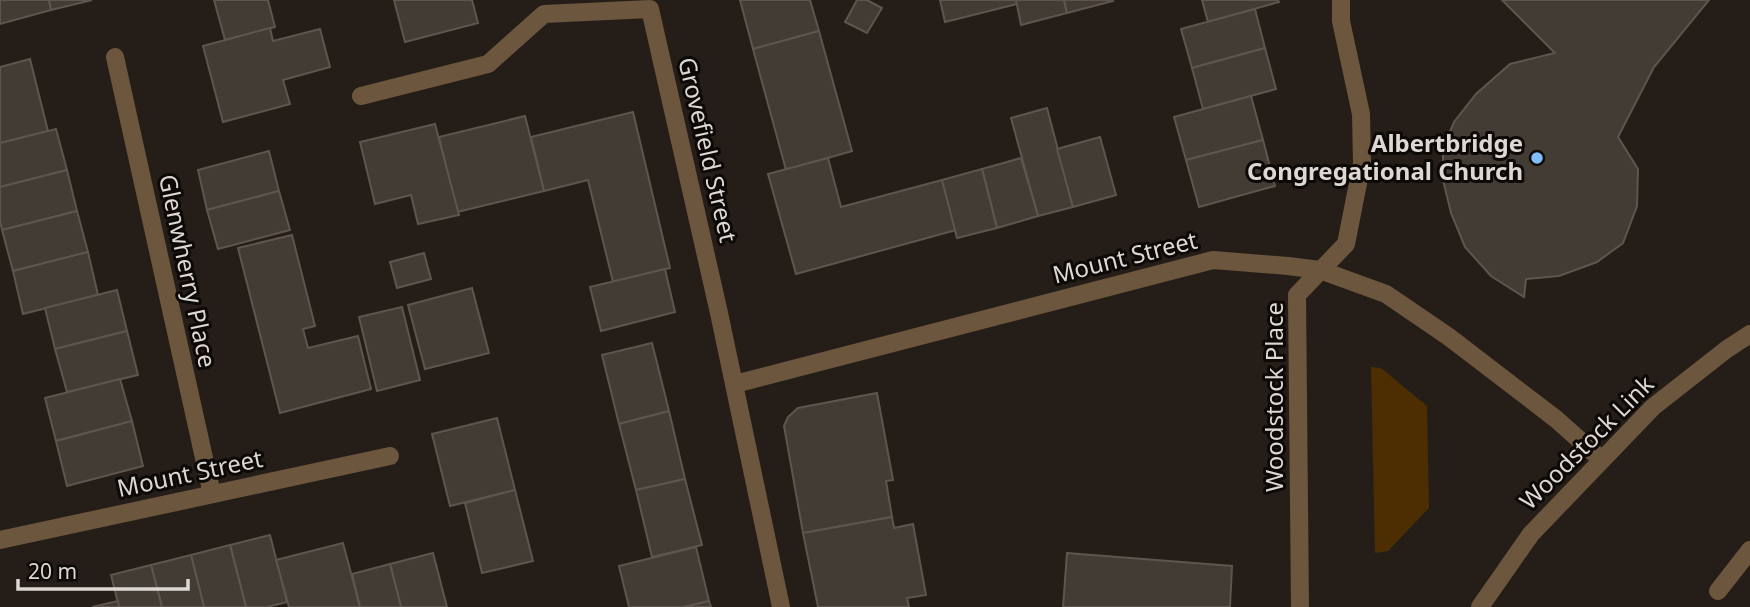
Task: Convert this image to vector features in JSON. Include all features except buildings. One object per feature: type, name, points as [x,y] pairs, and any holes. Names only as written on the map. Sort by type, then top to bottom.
[{"type":"street","name":"Woodstock Place","points":[[1300,607],[1297,295],[1346,244],[1362,163],[1361,114],[1341,21],[1341,0]]},
{"type":"street","name":"Grovefield Street","points":[[361,96],[488,64],[544,14],[650,9],[735,384],[781,607]]},
{"type":"street","name":"Glenwherry Place","points":[[115,57],[212,494]]},
{"type":"street","name":"Mount Street","points":[[735,384],[1213,260],[1288,266],[1320,270],[1386,294],[1460,345],[1556,419],[1602,460]]},
{"type":"street","name":"Woodstock Link","points":[[1479,607],[1531,534],[1654,407],[1750,334]]},
{"type":"street","name":"Mount Street","points":[[0,540],[390,456]]},
{"type":"street","points":[[1718,591],[1750,550]]},
{"type":"shaded area","points":[[1371,367],[1381,368],[1427,406],[1429,508],[1388,551],[1375,553]]},
{"type":"place","name":"Albertbridge Congregational Church","points":[[1537,158]]}]
